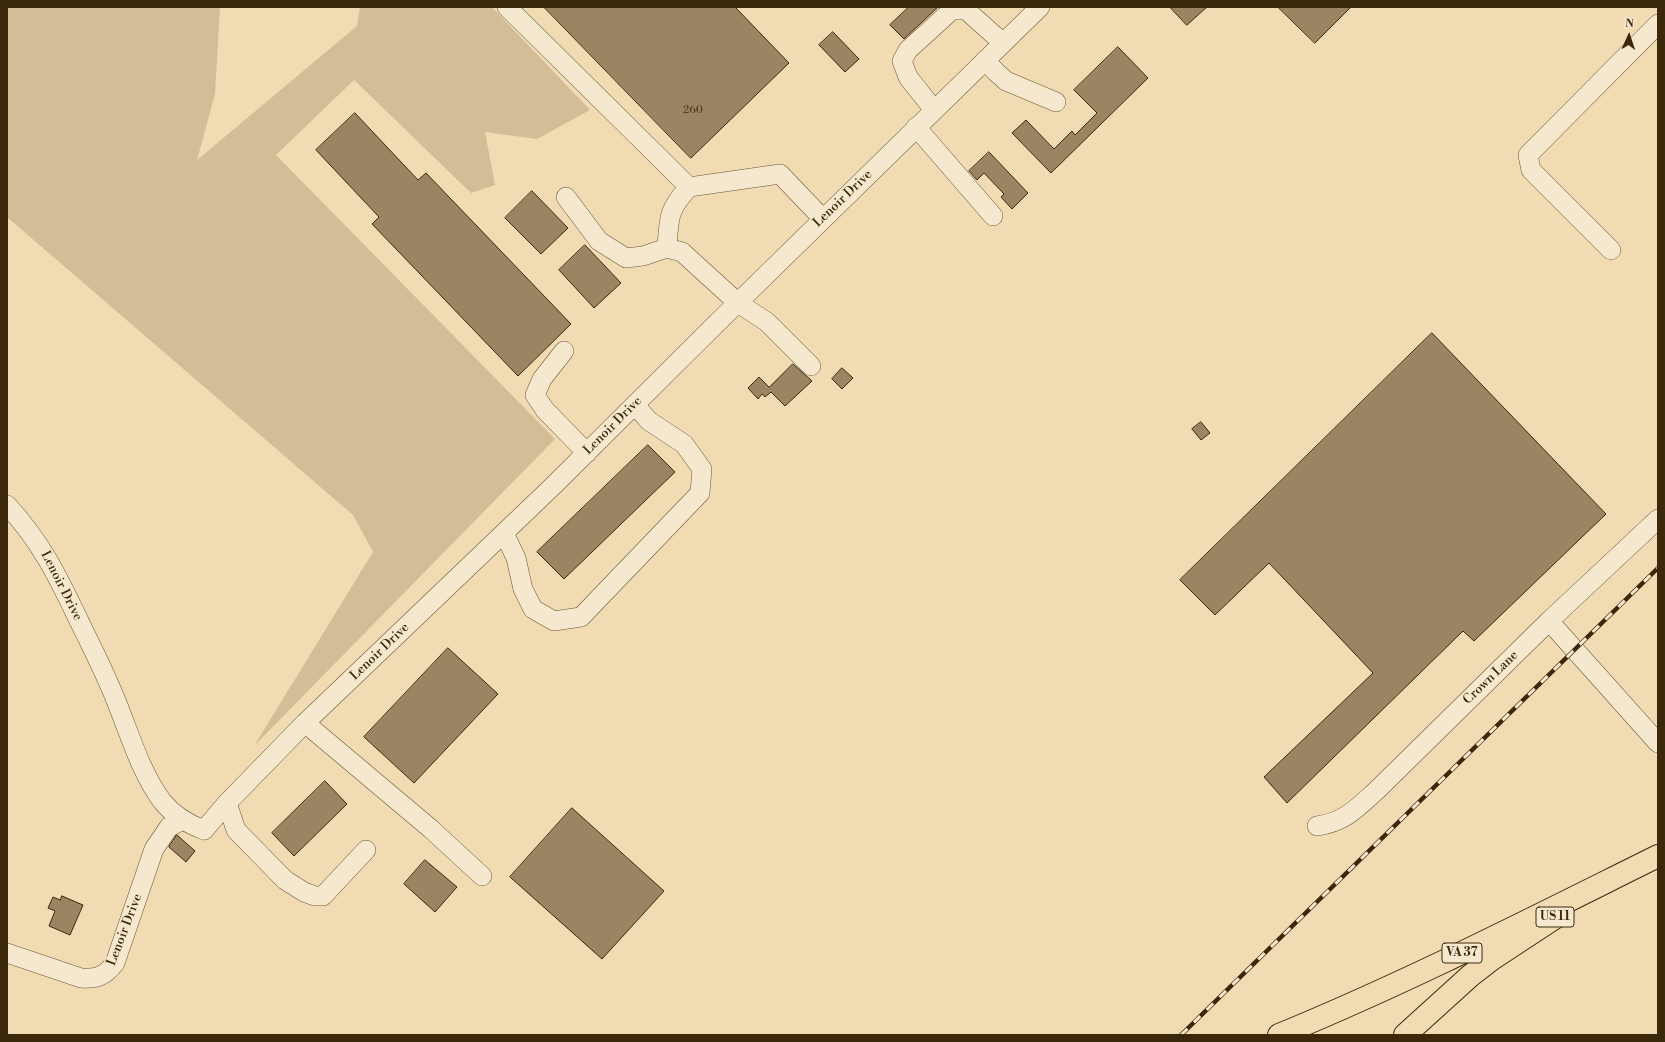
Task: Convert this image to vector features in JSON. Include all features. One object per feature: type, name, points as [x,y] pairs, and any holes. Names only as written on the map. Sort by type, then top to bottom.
[{"type":"main road","name":"VA 37","points":[[1279,1035],[1323,1017],[1498,936],[1650,860]]},
{"type":"main road","name":"US 11","points":[[1405,1035],[1492,959],[1539,927],[1650,860]]},
{"type":"street","points":[[507,7],[689,187]]},
{"type":"street","name":"Lenoir Drive","points":[[7,506],[27,528],[53,566],[108,682],[143,768],[163,802],[183,820],[204,830],[227,803],[305,723],[587,453],[916,127],[1040,7]]},
{"type":"street","points":[[934,110],[908,77],[902,62],[908,50],[952,10],[966,10],[1004,42]]},
{"type":"street","points":[[1611,250],[1531,170],[1528,155],[1658,24]]},
{"type":"street","points":[[985,60],[1006,80],[1056,102]]},
{"type":"street","points":[[916,127],[993,216]]},
{"type":"street","points":[[667,248],[669,218],[677,201],[689,187],[780,174],[823,219]]},
{"type":"street","points":[[566,197],[599,241],[626,258],[643,256],[667,248],[682,252],[738,303],[767,322],[811,366]]},
{"type":"street","points":[[564,352],[542,379],[535,394],[545,410],[587,453]]},
{"type":"street","points":[[504,533],[516,558],[523,589],[533,609],[554,622],[581,617],[700,493],[702,469],[684,444],[649,421],[635,405]]},
{"type":"street","name":"Crown Lane","points":[[1317,826],[1338,821],[1350,814],[1377,790],[1549,621],[1658,518]]},
{"type":"street","points":[[1549,621],[1658,742]]},
{"type":"street","points":[[305,723],[431,829],[482,876]]},
{"type":"street","points":[[227,803],[236,830],[285,880],[304,892],[315,896],[323,896],[366,850]]},
{"type":"street","name":"Lenoir Drive","points":[[7,953],[81,978],[101,976],[109,970],[115,962],[154,849],[169,827],[183,820]]},
{"type":"shaded area","points":[[7,7],[220,7],[215,94],[197,160],[357,26],[360,7],[492,7],[590,110],[537,139],[485,132],[495,185],[471,193],[354,80],[276,155],[555,439],[254,746],[373,552],[353,515],[7,217]]},
{"type":"building","points":[[544,7],[735,7],[789,63],[691,158]]},
{"type":"building","points":[[909,7],[938,7],[904,39],[890,25]]},
{"type":"building","points":[[1170,7],[1207,7],[1187,25]]},
{"type":"building","points":[[1278,7],[1351,7],[1315,43]]},
{"type":"building","points":[[833,32],[859,59],[845,72],[819,45]]},
{"type":"building","points":[[1118,47],[1148,78],[1051,173],[1012,133],[1026,120],[1054,149],[1072,131],[1075,135],[1097,113],[1074,90]]},
{"type":"building","points":[[355,113],[418,180],[426,173],[571,324],[518,376],[372,224],[379,217],[316,150]]},
{"type":"building","points":[[989,152],[1028,193],[1012,209],[1001,197],[1004,194],[984,173],[977,180],[969,171]]},
{"type":"building","points":[[532,191],[568,228],[541,254],[505,218]]},
{"type":"building","points":[[585,245],[621,283],[594,308],[559,270]]},
{"type":"building","points":[[1432,333],[1606,514],[1474,641],[1463,631],[1287,803],[1264,777],[1373,673],[1269,563],[1215,615],[1180,580]]},
{"type":"building","points":[[793,364],[812,381],[785,406],[771,392],[765,397],[762,394],[758,399],[748,388],[759,377],[769,387]]},
{"type":"building","points":[[842,368],[853,378],[842,389],[832,379]]},
{"type":"building","points":[[1201,422],[1210,433],[1201,440],[1192,429]]},
{"type":"building","points":[[648,445],[675,472],[564,579],[537,552]]},
{"type":"building","points":[[448,648],[498,694],[414,783],[364,737]]},
{"type":"building","points":[[325,781],[347,804],[294,856],[272,833]]},
{"type":"building","points":[[572,808],[664,891],[602,959],[510,877]]},
{"type":"building","points":[[177,835],[195,851],[186,862],[169,847]]},
{"type":"building","points":[[425,860],[457,887],[435,912],[404,884]]},
{"type":"building","points":[[62,896],[83,905],[70,935],[49,926],[55,911],[48,908],[53,897],[60,900]]},
{"type":"railway","points":[[1181,1035],[1658,568]]}]
